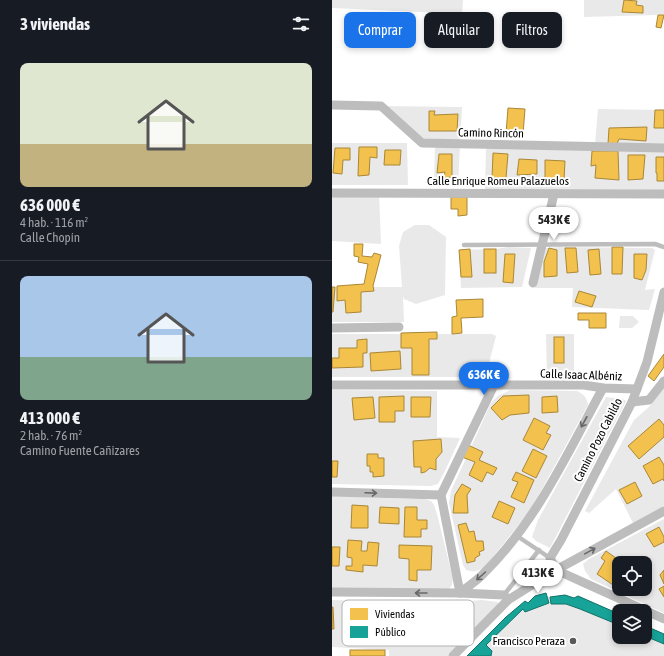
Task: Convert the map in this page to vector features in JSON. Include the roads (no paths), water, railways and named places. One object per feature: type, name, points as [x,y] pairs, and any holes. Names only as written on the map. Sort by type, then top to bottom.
[{"type":"street","name":"Camino Rincón","points":[[332,105],[381,106],[422,143],[664,148]]},
{"type":"street","name":"Calle Enrique Romeu Palazuelos","points":[[332,193],[664,194]]},
{"type":"street","points":[[533,283],[554,194]]},
{"type":"street","name":"Camino Pozo Cabildo","points":[[550,558],[561,540],[632,402],[647,362],[664,292]]},
{"type":"street","points":[[332,328],[398,327]]},
{"type":"street","points":[[632,402],[649,400],[664,381]]},
{"type":"street","name":"Calle Isaac Albéniz","points":[[332,385],[584,385],[603,388],[637,389]]},
{"type":"street","points":[[460,593],[441,495],[494,385]]},
{"type":"street","points":[[460,593],[484,574],[517,536],[536,510],[603,388]]},
{"type":"street","points":[[332,492],[441,495]]},
{"type":"street","points":[[474,633],[506,598],[664,511]]},
{"type":"street","points":[[550,558],[556,570],[664,619]]},
{"type":"street","points":[[332,592],[460,593],[506,598]]},
{"type":"street","points":[[453,656],[462,646]]},
{"type":"lane","points":[[464,245],[655,244],[664,247]]},
{"type":"lane","points":[[517,536],[550,558]]},
{"type":"lane","points":[[506,598],[540,550]]},
{"type":"place","name":"Francisco Peraza","points":[[573,641]]}]
